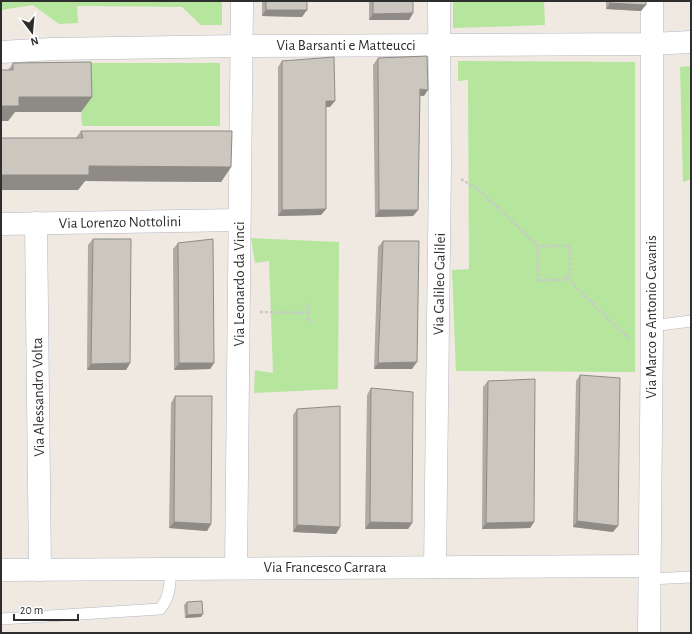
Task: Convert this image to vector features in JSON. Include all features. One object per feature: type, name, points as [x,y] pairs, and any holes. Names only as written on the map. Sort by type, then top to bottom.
[{"type":"street","name":"Via Leonardo da Vinci","points":[[236,568],[240,46],[242,1]]},
{"type":"street","name":"Via Galileo Galilei","points":[[436,566],[440,166],[439,1]]},
{"type":"street","name":"Via Marco e Antonio Cavanis","points":[[649,633],[652,326],[652,1]]},
{"type":"street","name":"Via Barsanti e Matteucci","points":[[1,52],[52,49],[240,46],[651,44],[691,42]]},
{"type":"street","name":"Via Lorenzo Nottolini","points":[[1,224],[239,220]]},
{"type":"street","name":"Via Alessandro Volta","points":[[36,223],[40,570]]},
{"type":"street","name":"Via Francesco Carrara","points":[[1,570],[436,566],[649,572]]},
{"type":"lane","points":[[652,326],[691,321]]},
{"type":"lane","points":[[1,619],[160,609],[165,603],[169,591],[171,569]]},
{"type":"lane","points":[[649,572],[691,577]]},
{"type":"path","points":[[440,166],[479,190],[538,246],[570,246],[570,275],[564,280],[538,280],[538,246]]},
{"type":"path","points":[[567,278],[651,360]]},
{"type":"path","points":[[310,304],[307,305],[308,321],[310,321]]},
{"type":"path","points":[[270,312],[307,313]]},
{"type":"green space","points":[[1,1],[222,1],[222,25],[201,25],[182,7],[77,6],[78,23],[59,24],[33,5],[1,10]]},
{"type":"green space","points":[[453,1],[544,1],[545,25],[453,28]]},
{"type":"green space","points":[[458,61],[635,62],[635,372],[456,371],[452,270],[469,269],[468,80],[458,81]]},
{"type":"green space","points":[[78,63],[220,63],[220,126],[82,126]]},
{"type":"green space","points":[[691,66],[691,179],[683,182],[680,67]]},
{"type":"green space","points":[[251,238],[339,242],[338,389],[254,393],[255,370],[273,373],[269,261],[255,263]]},
{"type":"building","points":[[266,1],[307,1],[307,10],[266,10]]},
{"type":"building","points":[[373,1],[413,1],[413,13],[373,14]]},
{"type":"building","points":[[610,1],[646,1],[646,5],[610,3]]},
{"type":"building","points":[[427,56],[428,90],[420,89],[418,210],[379,210],[378,58]]},
{"type":"building","points":[[334,57],[335,101],[326,101],[326,209],[282,210],[282,61]]},
{"type":"building","points":[[91,62],[92,97],[19,97],[19,106],[1,106],[1,70],[13,70],[13,63]]},
{"type":"building","points":[[81,131],[232,131],[231,167],[89,166],[89,175],[1,175],[1,138],[83,138]]},
{"type":"building","points":[[93,239],[131,239],[130,363],[91,364]]},
{"type":"building","points":[[213,239],[214,363],[179,363],[178,243]]},
{"type":"building","points":[[383,241],[419,241],[417,362],[378,363]]},
{"type":"building","points":[[580,375],[620,378],[618,526],[577,521]]},
{"type":"building","points":[[535,379],[534,522],[486,523],[488,381]]},
{"type":"building","points":[[371,388],[413,392],[412,523],[370,522]]},
{"type":"building","points":[[175,396],[212,396],[211,524],[174,522]]},
{"type":"building","points":[[340,406],[340,527],[297,525],[297,409]]},
{"type":"building","points":[[202,601],[203,614],[187,615],[187,602]]}]
